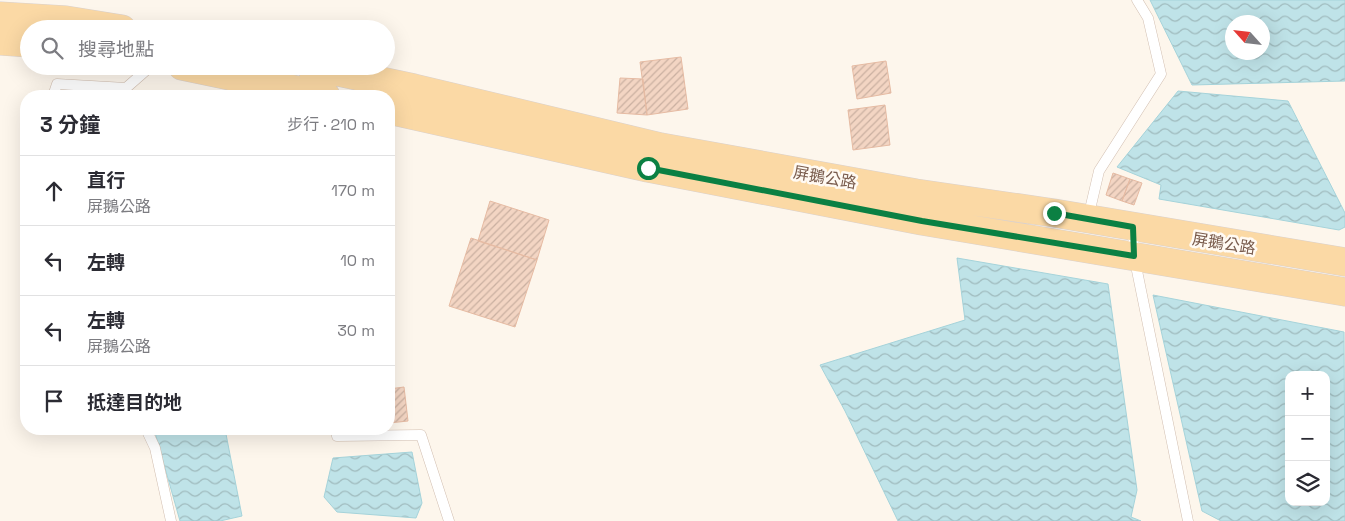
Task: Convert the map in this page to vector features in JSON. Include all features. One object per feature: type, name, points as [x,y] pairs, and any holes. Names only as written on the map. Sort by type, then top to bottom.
[{"type":"main road","points":[[0,16],[66,20]]},
{"type":"main road","points":[[0,41],[20,42]]},
{"type":"main road","points":[[224,75],[293,90]]},
{"type":"main road","name":"屏鵝公路","points":[[353,75],[661,147],[916,194],[1088,219],[1345,262]]},
{"type":"main road","name":"屏鵝公路","points":[[395,111],[648,168],[922,221],[1345,292]]},
{"type":"lane","points":[[1088,219],[1099,171],[1161,74],[1148,18],[1138,0]]},
{"type":"lane","points":[[55,90],[57,84],[126,88],[141,75]]},
{"type":"lane","points":[[1133,227],[1134,256],[1188,521]]},
{"type":"lane","points":[[149,435],[155,448],[171,521]]},
{"type":"lane","points":[[337,435],[421,435],[449,521]]},
{"type":"water","points":[[1150,0],[1345,0],[1345,81],[1192,85]]},
{"type":"water","points":[[1178,91],[1288,101],[1345,213],[1345,227],[1339,230],[1159,199],[1161,185],[1117,167]]},
{"type":"water","points":[[957,258],[1108,284],[1137,490],[1131,517],[1141,521],[898,521],[845,411],[820,365],[965,320]]},
{"type":"water","points":[[1153,295],[1344,332],[1345,521],[1221,521],[1202,511]]},
{"type":"water","points":[[156,435],[226,435],[242,516],[220,521],[180,521]]},
{"type":"water","points":[[412,452],[422,503],[416,518],[337,512],[324,497],[333,458]]},
{"type":"building","points":[[681,57],[688,109],[647,115],[640,62]]},
{"type":"building","points":[[886,61],[891,93],[857,99],[852,66]]},
{"type":"building","points":[[620,78],[643,79],[647,115],[617,113]]},
{"type":"building","points":[[885,105],[890,145],[853,150],[848,110]]},
{"type":"building","points":[[1113,173],[1130,179],[1122,201],[1106,195]]},
{"type":"building","points":[[1130,179],[1142,183],[1134,205],[1122,201]]},
{"type":"building","points":[[490,201],[549,220],[537,260],[478,241]]},
{"type":"building","points":[[471,238],[537,260],[515,327],[449,306]]},
{"type":"building","points":[[404,387],[408,421],[395,422],[395,388]]},
{"type":"route","points":[[648,168],[922,221],[1134,256],[1133,227],[1054,213]]}]
